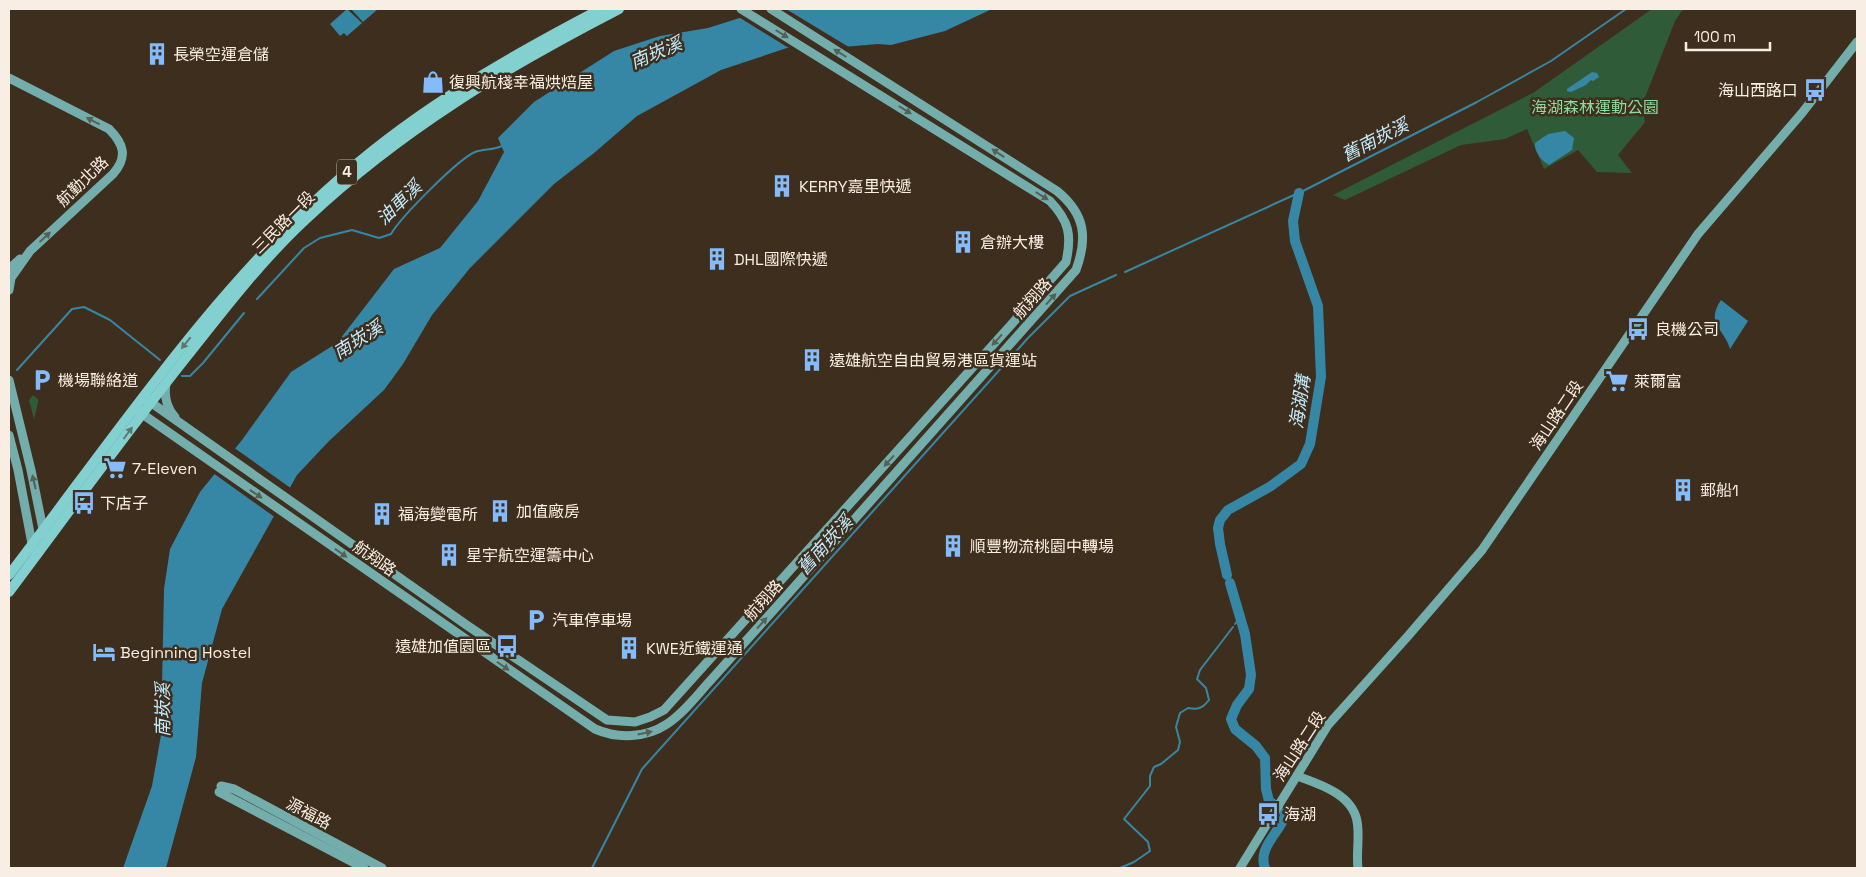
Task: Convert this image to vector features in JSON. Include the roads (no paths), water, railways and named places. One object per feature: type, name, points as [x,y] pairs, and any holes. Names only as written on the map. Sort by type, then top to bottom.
[{"type":"main road","name":"三民路一段","points":[[32,545],[138,411],[230,288],[276,238],[347,171],[416,118],[470,82],[527,48],[601,9]]},
{"type":"main road","name":"三民路一段","points":[[147,399],[166,383],[237,293],[269,256],[305,220],[386,150],[474,89],[545,47],[619,9]]},
{"type":"main road","name":"三民路一段","points":[[46,542],[138,411]]},
{"type":"main road","name":"4","points":[[9,592],[46,542]]},
{"type":"main road","name":"4","points":[[9,575],[32,545]]},
{"type":"street","name":"航翔路","points":[[147,399],[468,626],[607,720],[635,722],[650,718],[664,710],[1066,262],[1070,236],[1060,211],[1050,201],[741,9]]},
{"type":"street","name":"航翔路","points":[[138,411],[595,729],[606,734],[628,735],[647,733],[669,723],[732,657],[1076,270],[1084,244],[1082,230],[1073,207],[1057,191],[771,9]]},
{"type":"street","name":"海山路二段","points":[[1240,868],[1328,725],[1482,550],[1698,234],[1799,117],[1857,42]]},
{"type":"street","name":"航勤北路","points":[[9,78],[108,129],[115,135],[122,150],[123,158],[120,167],[113,174],[30,250],[11,278],[9,290]]},
{"type":"street","points":[[9,269],[30,250]]},
{"type":"street","points":[[9,380],[46,542]]},
{"type":"street","points":[[166,383],[164,394],[167,404],[172,414],[180,423]]},
{"type":"street","points":[[9,435],[18,470],[34,558]]},
{"type":"street","points":[[1297,776],[1337,793],[1354,812],[1357,821],[1358,868]]},
{"type":"street","name":"源福路","points":[[364,868],[220,789],[234,790],[382,868]]},
{"type":"water","points":[[347,9],[362,23],[347,36],[344,33],[340,36],[330,24]]},
{"type":"water","points":[[351,9],[378,9],[363,22]]},
{"type":"water","name":"南崁溪","points":[[768,9],[992,9],[945,31],[891,45],[787,48],[721,70],[637,116],[554,184],[470,268],[432,315],[403,364],[384,390],[329,441],[297,475],[222,609],[202,683],[196,757],[166,868],[123,868],[152,786],[161,735],[164,589],[170,549],[200,492],[242,440],[291,372],[337,343],[394,269],[440,248],[478,201],[504,152],[498,138],[534,102],[614,51],[660,36],[708,28]]},
{"type":"water","points":[[1592,72],[1597,73],[1599,77],[1571,92],[1567,91],[1567,89]]},
{"type":"water","points":[[1565,131],[1574,138],[1572,150],[1549,165],[1539,156],[1535,143],[1548,134]]},
{"type":"water","points":[[1721,300],[1748,321],[1730,349],[1715,321],[1717,308]]},
{"type":"waterway","name":"舊南崁溪","points":[[1125,272],[1305,190],[1477,102],[1551,61],[1626,9]]},
{"type":"waterway","name":"油車溪","points":[[257,299],[304,248],[320,238],[352,230],[379,238],[391,234],[417,203],[443,177],[467,157],[481,150],[502,146]]},
{"type":"waterway","name":"海湖溝","points":[[1227,575],[1220,544],[1218,528],[1220,520],[1228,510],[1271,486],[1301,464],[1310,444],[1321,377],[1318,306],[1295,241],[1293,221],[1299,193]]},
{"type":"waterway","name":"舊南崁溪","points":[[592,868],[642,769],[1028,338],[1070,296],[1116,275]]},
{"type":"waterway","name":"油車溪","points":[[17,370],[72,309],[84,307],[110,320],[160,360]]},
{"type":"waterway","name":"油車溪","points":[[182,376],[190,376],[203,363],[244,313]]},
{"type":"waterway","name":"海湖溝","points":[[1230,583],[1245,634],[1251,675],[1249,689],[1237,705],[1231,719],[1235,729],[1256,746],[1265,758],[1266,789],[1269,801],[1286,813],[1264,853],[1265,868]]},
{"type":"waterway","name":"海湖溝","points":[[1235,624],[1241,616]]},
{"type":"waterway","points":[[1120,868],[1134,862],[1150,851],[1148,842],[1124,819],[1150,786],[1150,776],[1154,767],[1161,764],[1178,750],[1180,742],[1176,727],[1180,713],[1188,708],[1200,708],[1209,700],[1206,688],[1197,679],[1200,670],[1233,627]]},
{"type":"place","name":"長榮空運倉儲","points":[[157,54]]},
{"type":"place","name":"復興航棧幸福烘焙屋","points":[[433,82]]},
{"type":"place","name":"海山西路口","points":[[1815,90]]},
{"type":"place","name":"KERRY嘉里快遞","points":[[782,186]]},
{"type":"place","name":"倉辦大樓","points":[[963,242]]},
{"type":"place","name":"DHL國際快遞","points":[[717,259]]},
{"type":"place","name":"良機公司","points":[[1638,329]]},
{"type":"place","name":"遠雄航空自由貿易港區貨運站","points":[[812,360]]},
{"type":"place","name":"機場聯絡道","points":[[42,380]]},
{"type":"place","name":"萊爾富","points":[[1617,381]]},
{"type":"place","name":"7-Eleven","points":[[115,468]]},
{"type":"place","name":"郵船1","points":[[1683,490]]},
{"type":"place","name":"下店子","points":[[84,503]]},
{"type":"place","name":"加值廠房","points":[[500,511]]},
{"type":"place","name":"福海變電所","points":[[382,514]]},
{"type":"place","name":"順豐物流桃園中轉場","points":[[953,546]]},
{"type":"place","name":"星宇航空運籌中心","points":[[449,555]]},
{"type":"place","name":"汽車停車場","points":[[536,620]]},
{"type":"place","name":"遠雄加值園區","points":[[507,646]]},
{"type":"place","name":"KWE近鐵運通","points":[[629,648]]},
{"type":"place","name":"Beginning Hostel","points":[[104,652]]},
{"type":"place","name":"海湖","points":[[1268,814]]},
{"type":"park label","name":"海湖森林運動公園","points":[[1595,107]]}]
